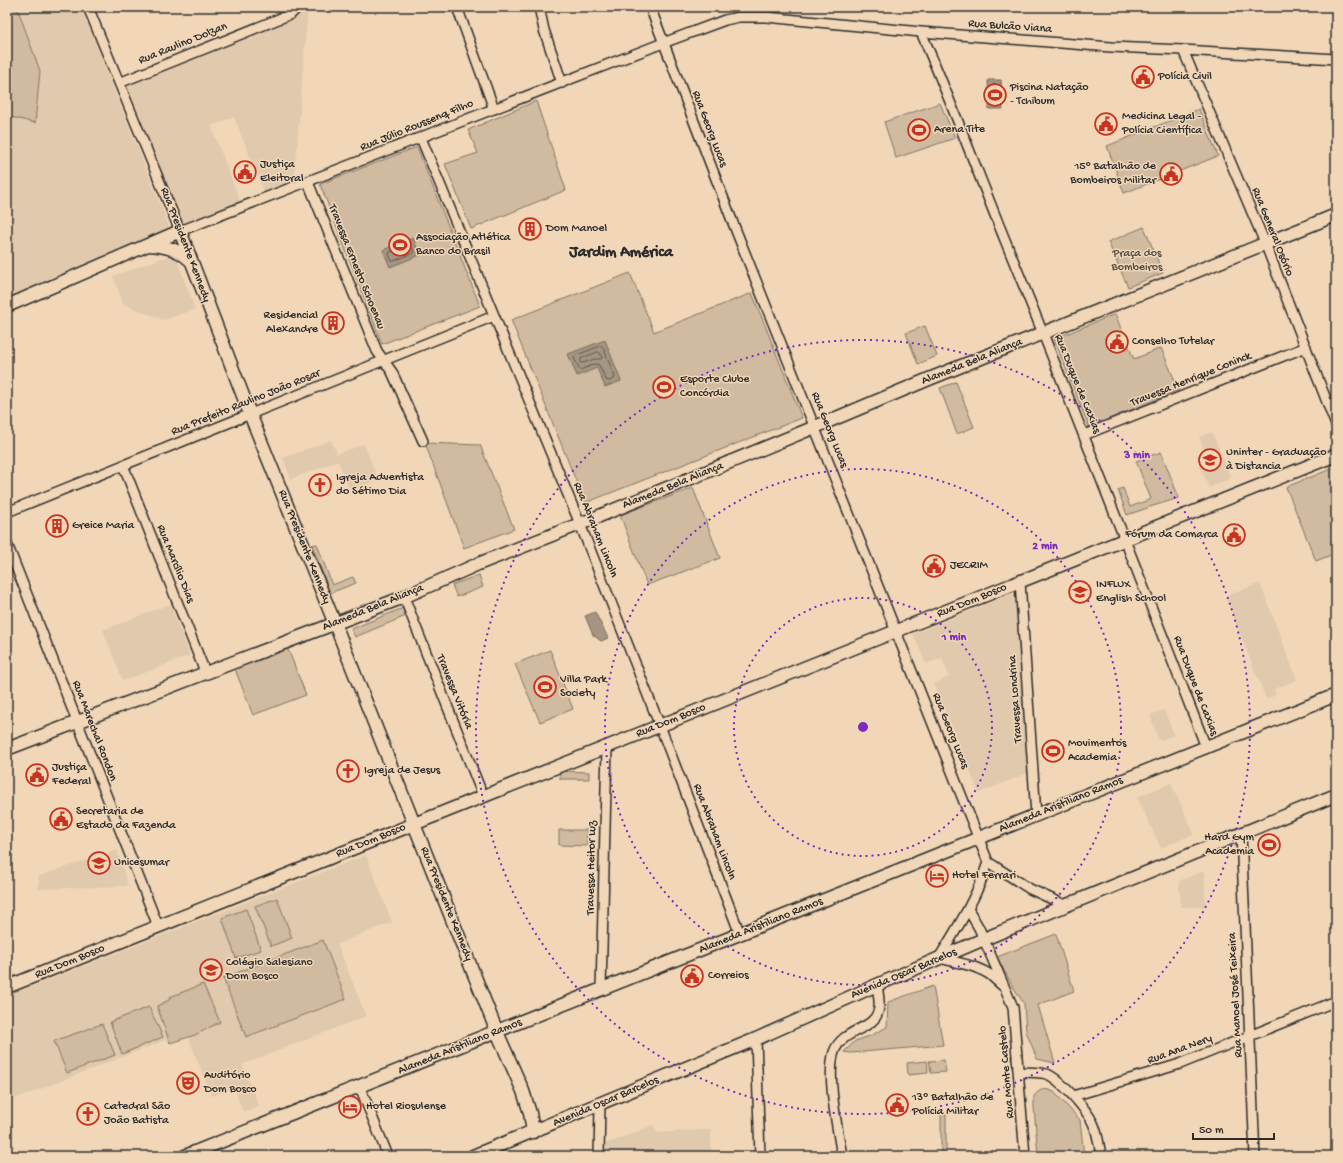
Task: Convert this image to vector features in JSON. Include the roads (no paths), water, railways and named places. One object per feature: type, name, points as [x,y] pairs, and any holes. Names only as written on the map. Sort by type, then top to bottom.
[{"type":"street","name":"Rua Presidente Kennedy","points":[[88,7],[180,231],[250,414],[497,1032],[523,1091],[530,1113],[533,1132]]},
{"type":"street","name":"Rua Raulino Dolzan","points":[[119,83],[291,14],[298,7]]},
{"type":"street","points":[[457,7],[494,109]]},
{"type":"street","points":[[539,7],[544,30],[562,83]]},
{"type":"street","name":"Rua Georg Lucas","points":[[650,7],[766,306],[816,427],[988,862]]},
{"type":"street","name":"Rua Bulcão Viana","points":[[663,42],[709,25],[739,17],[766,17],[922,32],[1111,47],[1336,59]]},
{"type":"street","name":"Rua Duque de Caxias","points":[[922,32],[1126,539],[1206,747]]},
{"type":"street","name":"Rua Júlio Roussenq Filho","points":[[180,231],[562,83],[663,42]]},
{"type":"street","name":"Rua General Osório","points":[[1182,50],[1265,243],[1336,424]]},
{"type":"street","name":"Rua Abraham Lincoln","points":[[420,138],[580,524],[740,934]]},
{"type":"street","name":"Travessa Ernesto Schoenau","points":[[308,182],[376,351],[392,372],[423,441]]},
{"type":"street","name":"Alameda Bela Aliança","points":[[7,749],[404,597],[478,564],[580,524],[929,379],[1336,215]]},
{"type":"street","points":[[7,306],[180,231]]},
{"type":"street","points":[[148,245],[175,250],[190,260]]},
{"type":"street","name":"Rua Prefeito Raulino João Rosar","points":[[7,512],[494,316]]},
{"type":"street","name":"Travessa Henrique Coninck","points":[[1084,435],[1306,347]]},
{"type":"street","name":"Rua Dom Bosco","points":[[7,987],[1336,455]]},
{"type":"street","name":"Rua Marcílio Dias","points":[[123,465],[205,672]]},
{"type":"street","name":"Rua Marechal Rondon","points":[[7,544],[158,926]]},
{"type":"street","name":"Travessa Londrina","points":[[1020,582],[1036,815]]},
{"type":"street","name":"Travessa Vitória","points":[[404,597],[483,796]]},
{"type":"street","name":"Alameda Aristiliano Ramos","points":[[185,1156],[1336,695]]},
{"type":"street","name":"Travessa Heitor Luz","points":[[601,990],[607,747]]},
{"type":"street","name":"Avenida Oscar Barcelos","points":[[473,1156],[756,1039],[984,939],[1336,795]]},
{"type":"street","name":"Rua Manoel José Teixeira","points":[[1241,834],[1255,1156]]},
{"type":"street","points":[[939,958],[968,910],[982,880],[988,862],[1030,888],[1067,906]]},
{"type":"street","name":"Rua Monte Castelo","points":[[968,910],[979,928],[1013,1007],[1025,1156]]},
{"type":"street","name":"Rua Monte Castelo","points":[[939,958],[977,968],[989,975],[1005,988]]},
{"type":"street","points":[[842,1156],[833,1099],[831,1062],[834,1051],[840,1041],[847,1035],[874,1020],[878,1013],[879,1006],[877,985]]},
{"type":"street","name":"Rua Ana Nery","points":[[1073,1096],[1180,1064],[1336,1001]]},
{"type":"street","points":[[756,1039],[760,1156]]},
{"type":"street","points":[[1019,1072],[1038,1072],[1048,1075],[1056,1080],[1073,1096],[1093,1123],[1101,1156]]},
{"type":"street","points":[[360,1087],[388,1156]]},
{"type":"street","points":[[599,1156],[600,1104]]},
{"type":"water","name":"Piscina Natação - Tchibum","points":[[988,80],[1001,80],[1003,109],[989,109]]},
{"type":"water","points":[[413,238],[420,255],[390,267],[383,250]]},
{"type":"water","points":[[605,340],[621,381],[605,387],[597,368],[577,376],[568,354]]},
{"type":"water","points":[[595,612],[608,638],[601,641],[593,635],[585,616]]},
{"type":"place","name":"Polícia Civil","points":[[1143,77]]},
{"type":"place","name":"Piscina Natação - Tchibum","points":[[995,95]]},
{"type":"place","name":"Medicina Legal - Polícia Científica","points":[[1106,124]]},
{"type":"place","name":"Arena Tite","points":[[919,130]]},
{"type":"place","name":"Justiça Eleitoral","points":[[245,172]]},
{"type":"place","name":"15º Batalhão de Bombeiros Militar","points":[[1171,174]]},
{"type":"place","name":"Dom Manoel","points":[[530,229]]},
{"type":"place","name":"Associação Atlética Banco do Brasil","points":[[400,245]]},
{"type":"place","name":"Residencial Alexandre","points":[[333,323]]},
{"type":"place","name":"Conselho Tutelar","points":[[1117,342]]},
{"type":"place","name":"Esporte Clube Concórdia","points":[[664,387]]},
{"type":"place","name":"Uninter - Graduação à Distancia","points":[[1210,460]]},
{"type":"place","name":"Igreja Adventista do Sétimo Dia","points":[[320,485]]},
{"type":"place","name":"Greice Maria","points":[[57,526]]},
{"type":"place","name":"Fórum da Comarca","points":[[1234,535]]},
{"type":"place","name":"JECRIM","points":[[934,566]]},
{"type":"place","name":"INFLUX English School","points":[[1080,592]]},
{"type":"place","name":"Villa Park Society","points":[[545,687]]},
{"type":"place","name":"Movimentos Academia","points":[[1053,751]]},
{"type":"place","name":"Igreja de Jesus","points":[[348,771]]},
{"type":"place","name":"Justiça Federal","points":[[37,775]]},
{"type":"place","name":"Secretaria de Estado da Fazenda","points":[[61,819]]},
{"type":"place","name":"Hard Gym Academia","points":[[1269,845]]},
{"type":"place","name":"Unicesumar","points":[[99,863]]},
{"type":"place","name":"Hotel Ferrari","points":[[937,876]]},
{"type":"place","name":"Colégio Salesiano Dom Bosco","points":[[211,970]]},
{"type":"place","name":"Correios","points":[[692,976]]},
{"type":"place","name":"Auditório Dom Bosco","points":[[188,1083]]},
{"type":"place","name":"13º Batalhão de Polícia Militar","points":[[897,1105]]},
{"type":"place","name":"Hotel Riosulense","points":[[350,1107]]},
{"type":"place","name":"Catedral São João Batista","points":[[88,1114]]},
{"type":"district","name":"Jardim América","points":[[621,253]]},
{"type":"park label","name":"Praça dos Bombeiros","points":[[1137,261]]}]
